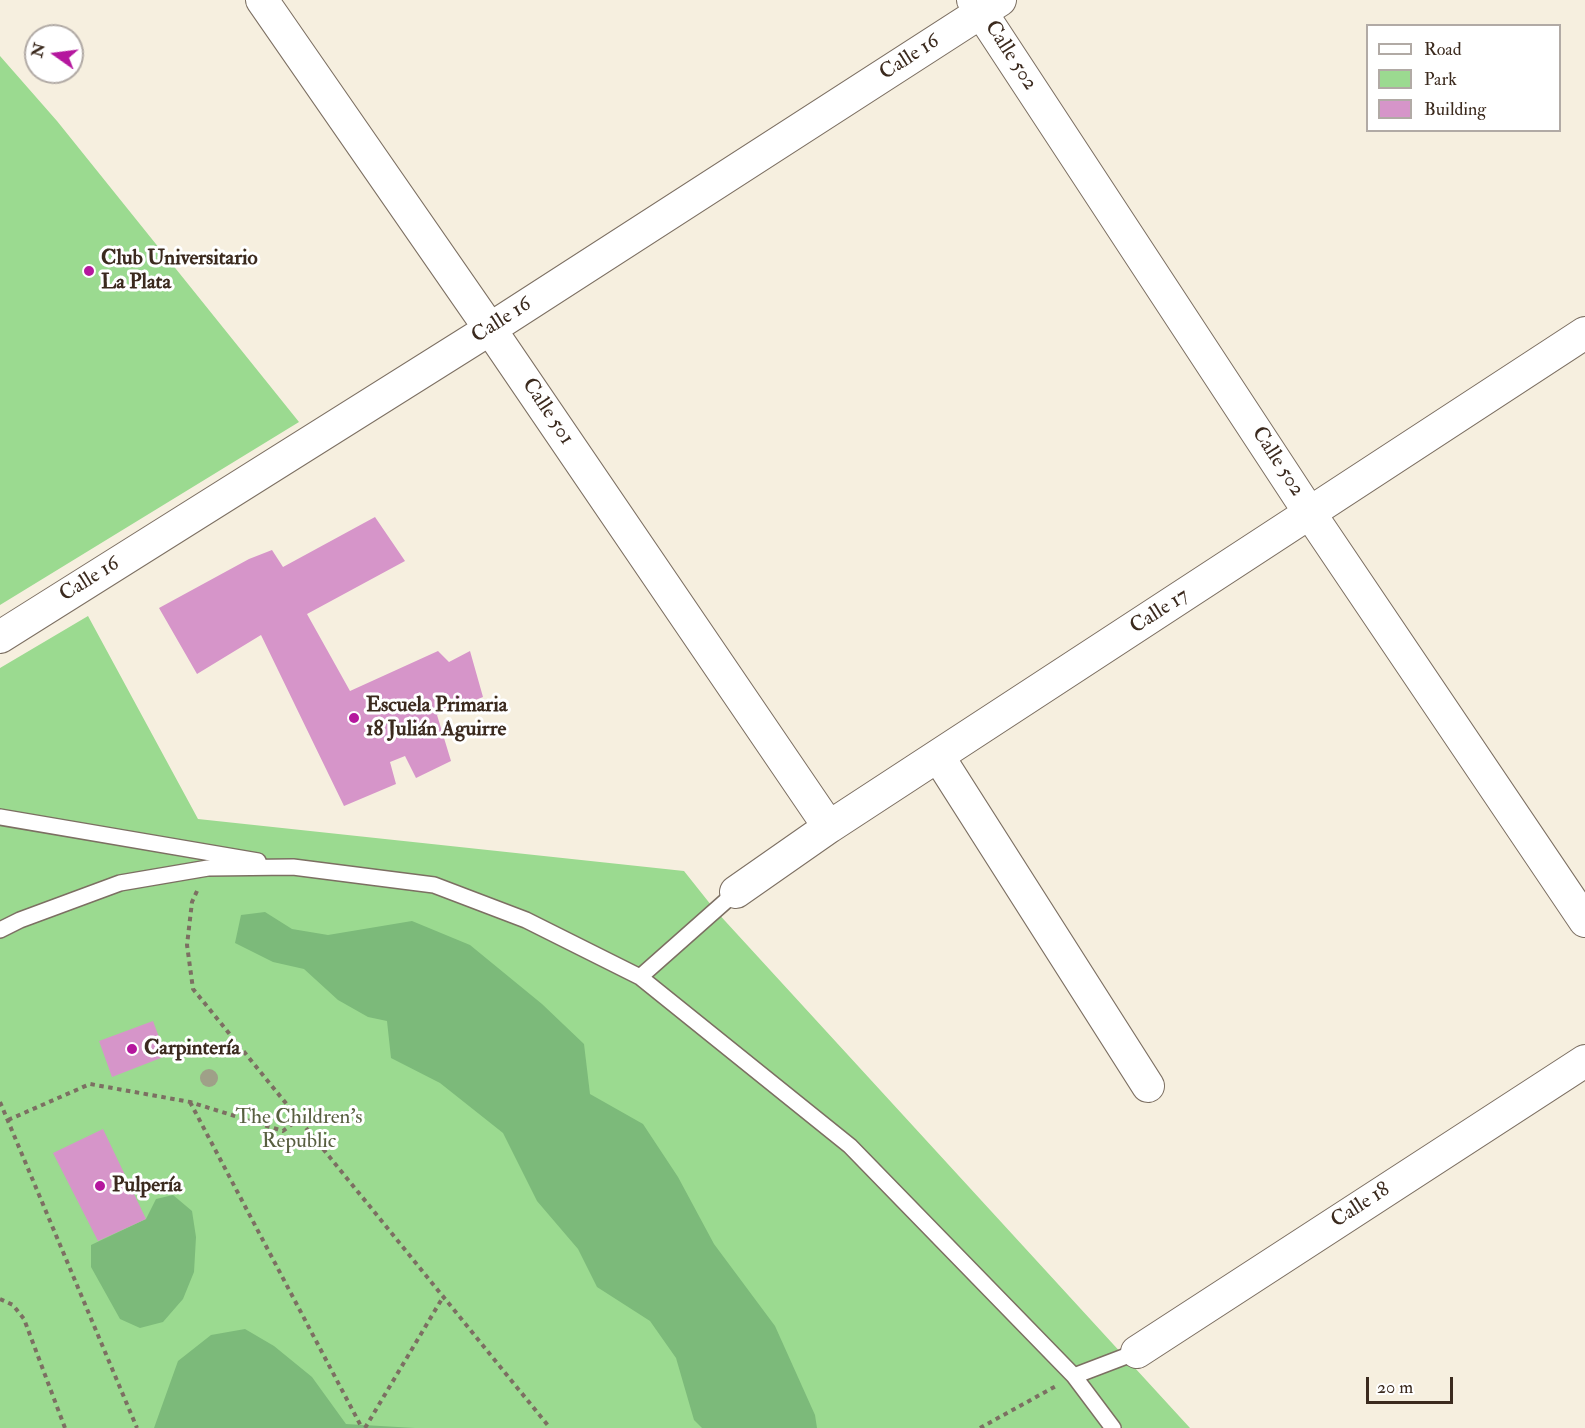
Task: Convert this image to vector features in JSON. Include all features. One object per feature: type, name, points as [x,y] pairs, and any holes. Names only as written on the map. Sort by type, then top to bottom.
[{"type":"street","name":"Calle 501","points":[[262,0],[490,329],[829,827]]},
{"type":"street","name":"Calle 16","points":[[0,637],[490,329],[985,4]]},
{"type":"street","name":"Calle 502","points":[[985,4],[1311,515],[1585,921]]},
{"type":"street","name":"Calle 17","points":[[736,892],[829,827],[1311,515],[1585,333]]},
{"type":"street","points":[[938,756],[1148,1086]]},
{"type":"street","name":"Calle 18","points":[[1137,1352],[1585,1061]]},
{"type":"lane","points":[[0,817],[293,867],[434,885],[526,920],[640,977],[850,1146],[1074,1376],[1113,1428]]},
{"type":"lane","points":[[0,930],[20,920],[120,883],[208,868],[293,867]]},
{"type":"lane","points":[[640,977],[736,892]]},
{"type":"lane","points":[[1074,1376],[1137,1352]]},
{"type":"path","points":[[208,868],[192,902],[187,945],[194,989],[550,1428]]},
{"type":"path","points":[[8,1120],[90,1084],[190,1102],[283,1131],[299,1119]]},
{"type":"path","points":[[0,1102],[137,1428]]},
{"type":"path","points":[[190,1102],[364,1428]]},
{"type":"path","points":[[364,1428],[444,1297]]},
{"type":"path","points":[[0,1299],[13,1305],[24,1319],[65,1428]]},
{"type":"path","points":[[980,1428],[1074,1376]]},
{"type":"green space","name":"Club Universitario La Plata","points":[[0,56],[57,121],[299,422],[0,605]]},
{"type":"green space","name":"The Children's Republic","points":[[88,616],[198,819],[684,871],[715,910],[1190,1428],[0,1428],[0,668]]},
{"type":"green space","points":[[265,912],[292,929],[328,935],[412,921],[470,945],[542,1004],[584,1044],[590,1094],[643,1124],[678,1177],[714,1244],[775,1326],[815,1415],[817,1428],[702,1428],[694,1420],[676,1358],[650,1321],[597,1287],[578,1249],[537,1201],[503,1133],[440,1083],[391,1058],[387,1021],[368,1017],[338,1000],[304,969],[273,962],[235,943],[241,915]]},
{"type":"green space","points":[[173,1195],[192,1211],[196,1237],[194,1272],[183,1299],[163,1322],[140,1328],[120,1319],[91,1267],[91,1245],[146,1219],[156,1199]]},
{"type":"green space","points":[[245,1329],[274,1346],[312,1377],[346,1424],[415,1428],[154,1428],[178,1361],[211,1335]]},
{"type":"building","points":[[375,517],[405,561],[307,614],[350,691],[438,651],[449,662],[470,651],[483,697],[437,715],[451,761],[416,778],[405,756],[390,762],[396,784],[344,806],[261,635],[197,674],[159,608],[249,559],[272,550],[283,567]]},
{"type":"building","name":"Carpintería","points":[[153,1021],[166,1056],[112,1077],[99,1041]]},
{"type":"building","name":"Pulpería","points":[[103,1129],[146,1219],[98,1241],[53,1153]]},
{"type":"place","name":"Club Universitario La Plata","points":[[89,271]]},
{"type":"place","name":"Escuela Primaria 18 Julián Aguirre","points":[[354,718]]},
{"type":"place","name":"Carpintería","points":[[132,1049]]},
{"type":"place","name":"Pulpería","points":[[100,1186]]}]
